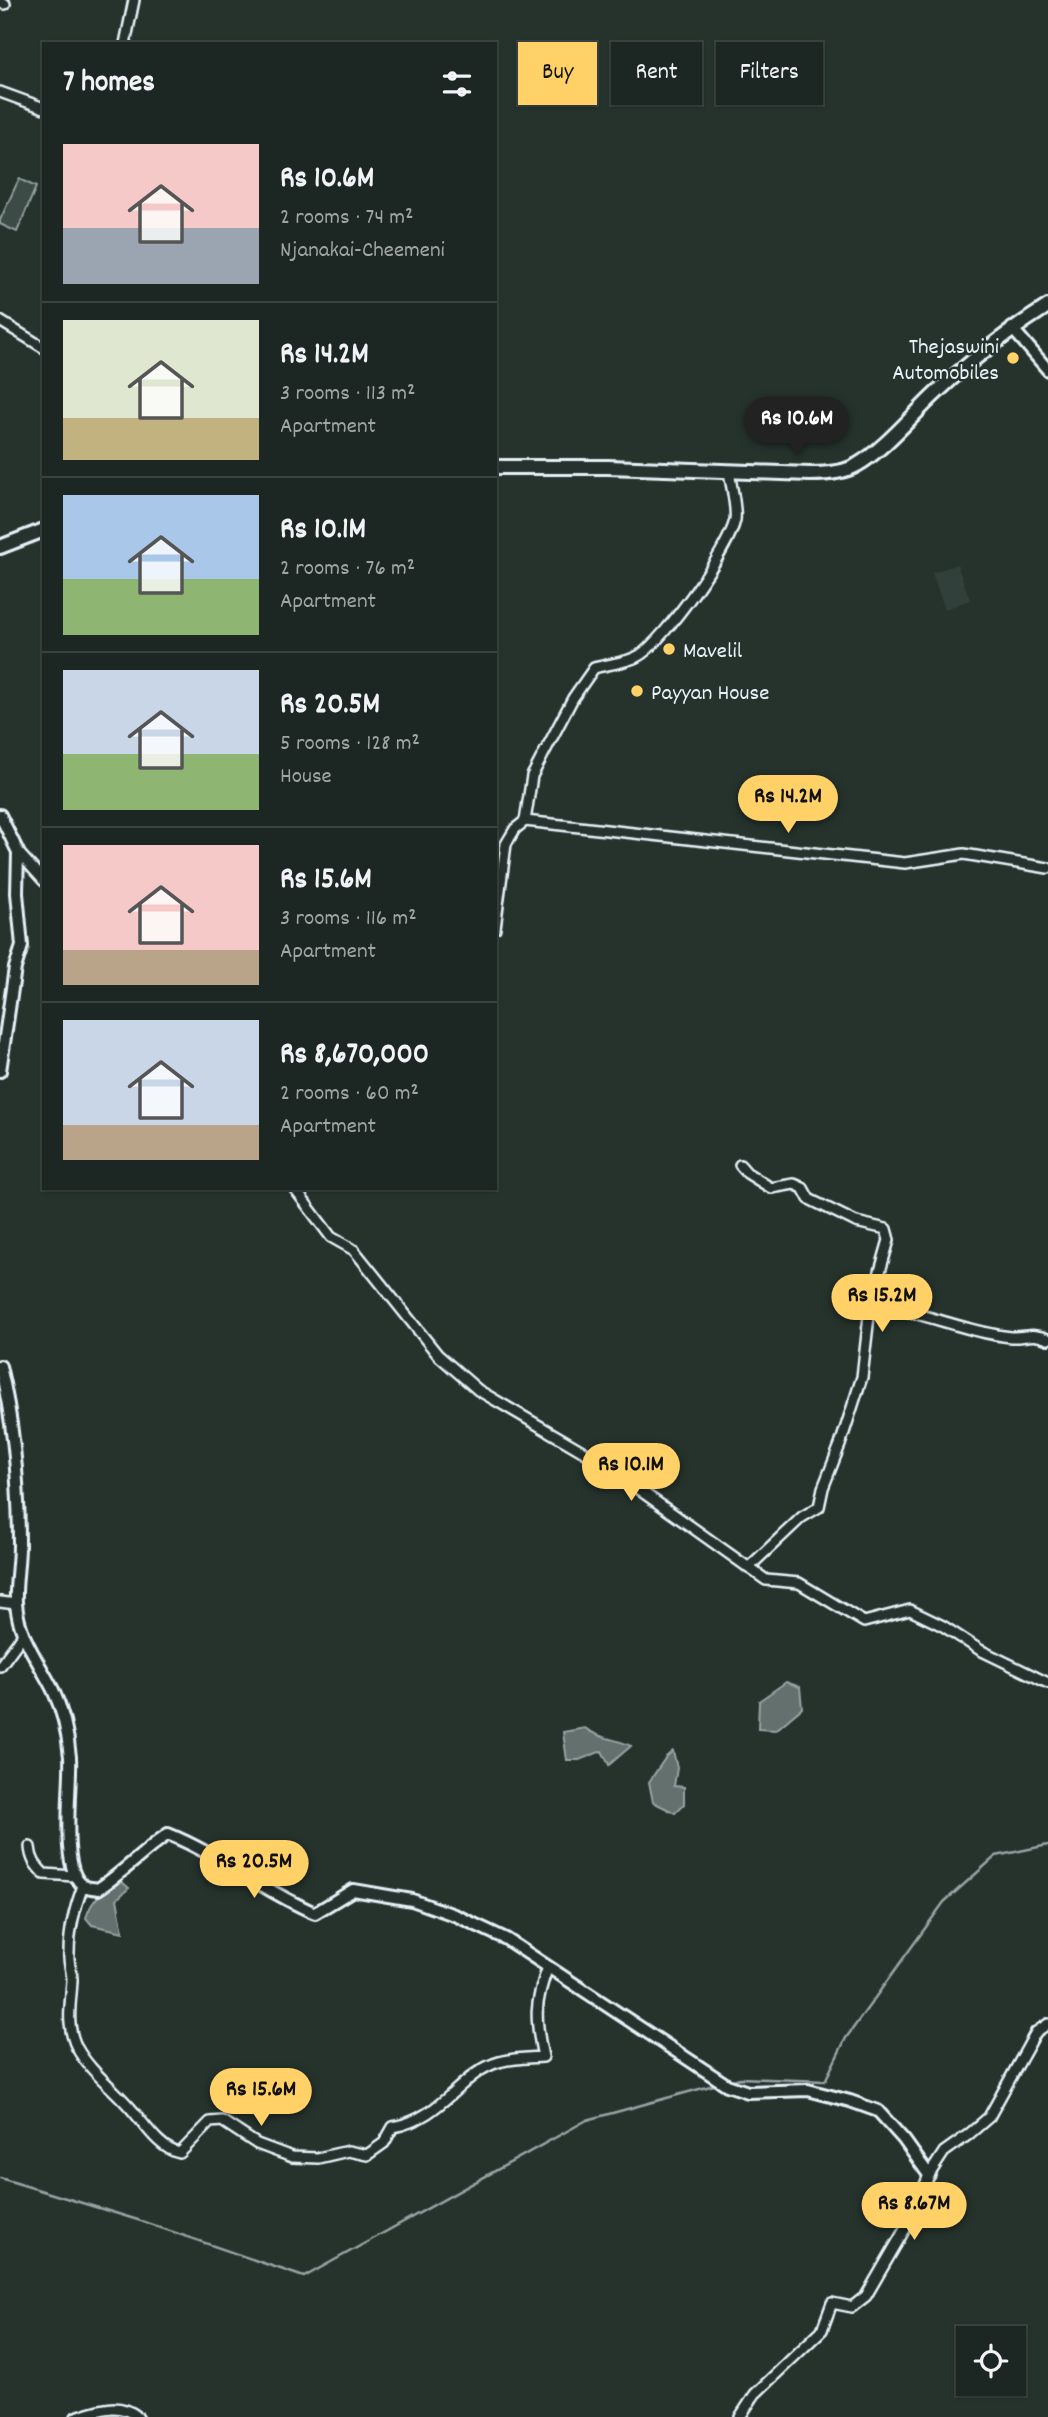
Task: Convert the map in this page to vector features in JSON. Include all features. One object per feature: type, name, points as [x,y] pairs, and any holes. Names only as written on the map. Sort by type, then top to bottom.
[{"type":"main road","points":[[497,467],[607,467],[828,474],[855,466],[870,456],[947,383],[1012,328],[1048,306]]},
{"type":"main road","points":[[0,547],[42,531]]},
{"type":"street","points":[[125,42],[134,0]]},
{"type":"street","points":[[0,92],[42,107]]},
{"type":"street","points":[[0,321],[42,347]]},
{"type":"street","points":[[1012,328],[1048,370]]},
{"type":"street","points":[[497,913],[506,844],[515,829],[525,821],[532,776],[573,698],[594,668],[639,656],[663,633],[695,593],[718,558],[735,519],[729,472]]},
{"type":"street","points":[[0,815],[18,852],[42,879]]},
{"type":"street","points":[[525,821],[905,863],[964,854],[1048,868]]},
{"type":"street","points":[[0,1071],[15,968],[22,946],[17,893],[18,852]]},
{"type":"street","points":[[740,1165],[747,1173],[771,1188],[794,1184],[803,1188],[809,1199],[856,1222],[886,1229],[888,1240],[872,1290],[862,1377],[823,1488],[819,1507],[802,1517],[748,1568]]},
{"type":"street","points":[[296,1190],[331,1237],[354,1250],[438,1354],[478,1390],[596,1459],[766,1580],[799,1583],[864,1622],[910,1610],[943,1626],[980,1650],[1048,1683]]},
{"type":"street","points":[[871,1306],[894,1308],[1013,1337],[1032,1334],[1048,1339]]},
{"type":"street","points":[[0,1366],[3,1390],[11,1414],[17,1493],[19,1545],[16,1604],[23,1635],[55,1694],[68,1733],[71,1779],[67,1818],[69,1857],[74,1876],[83,1886],[98,1889],[117,1877],[152,1845],[168,1835],[199,1847],[242,1875],[315,1913],[353,1890],[411,1900],[457,1916],[506,1939],[727,2085],[748,2092],[808,2090],[878,2112],[904,2140],[929,2175]]},
{"type":"street","points":[[0,1602],[16,1604]]},
{"type":"street","points":[[0,1666],[23,1635]]},
{"type":"street","points":[[30,1847],[35,1866],[44,1874],[74,1876]]},
{"type":"street","points":[[83,1886],[72,1925],[68,1955],[72,1979],[69,2026],[76,2047],[86,2062],[173,2152],[180,2152],[210,2122],[222,2122],[236,2128],[257,2144],[292,2157],[318,2158],[348,2151],[368,2155],[383,2143],[393,2127],[411,2124],[439,2107],[473,2077],[497,2062],[543,2057],[536,2012],[548,1967]]},
{"type":"street","points":[[740,2417],[755,2394],[822,2330],[832,2303],[852,2306],[866,2296],[912,2217],[929,2175],[944,2152],[989,2117],[1036,2032],[1048,2025]]},
{"type":"street","points":[[76,2417],[103,2408],[128,2409],[138,2417]]},
{"type":"shaded area","points":[[19,179],[36,187],[17,232],[0,224],[0,220]]},
{"type":"shaded area","points":[[957,564],[970,600],[945,609],[932,573]]},
{"type":"shaded area","points":[[786,1682],[800,1687],[802,1708],[776,1730],[758,1729],[759,1701]]},
{"type":"shaded area","points":[[585,1728],[631,1746],[609,1765],[602,1751],[579,1760],[567,1760],[563,1732]]},
{"type":"shaded area","points":[[673,1751],[677,1768],[674,1786],[684,1787],[684,1804],[675,1813],[653,1802],[649,1782]]},
{"type":"shaded area","points":[[122,1882],[129,1888],[117,1899],[123,1932],[92,1925],[86,1918],[95,1900],[109,1888]]},
{"type":"waterway","points":[[733,2080],[825,2081],[846,2038],[944,1902],[996,1856],[1048,1845]]},
{"type":"waterway","points":[[0,2178],[138,2220],[304,2277],[587,2120],[714,2085]]},
{"type":"place","name":"Thejaswini Automobiles","points":[[1013,358]]},
{"type":"place","name":"Mavelil","points":[[669,649]]},
{"type":"place","name":"Payyan House","points":[[637,691]]}]
